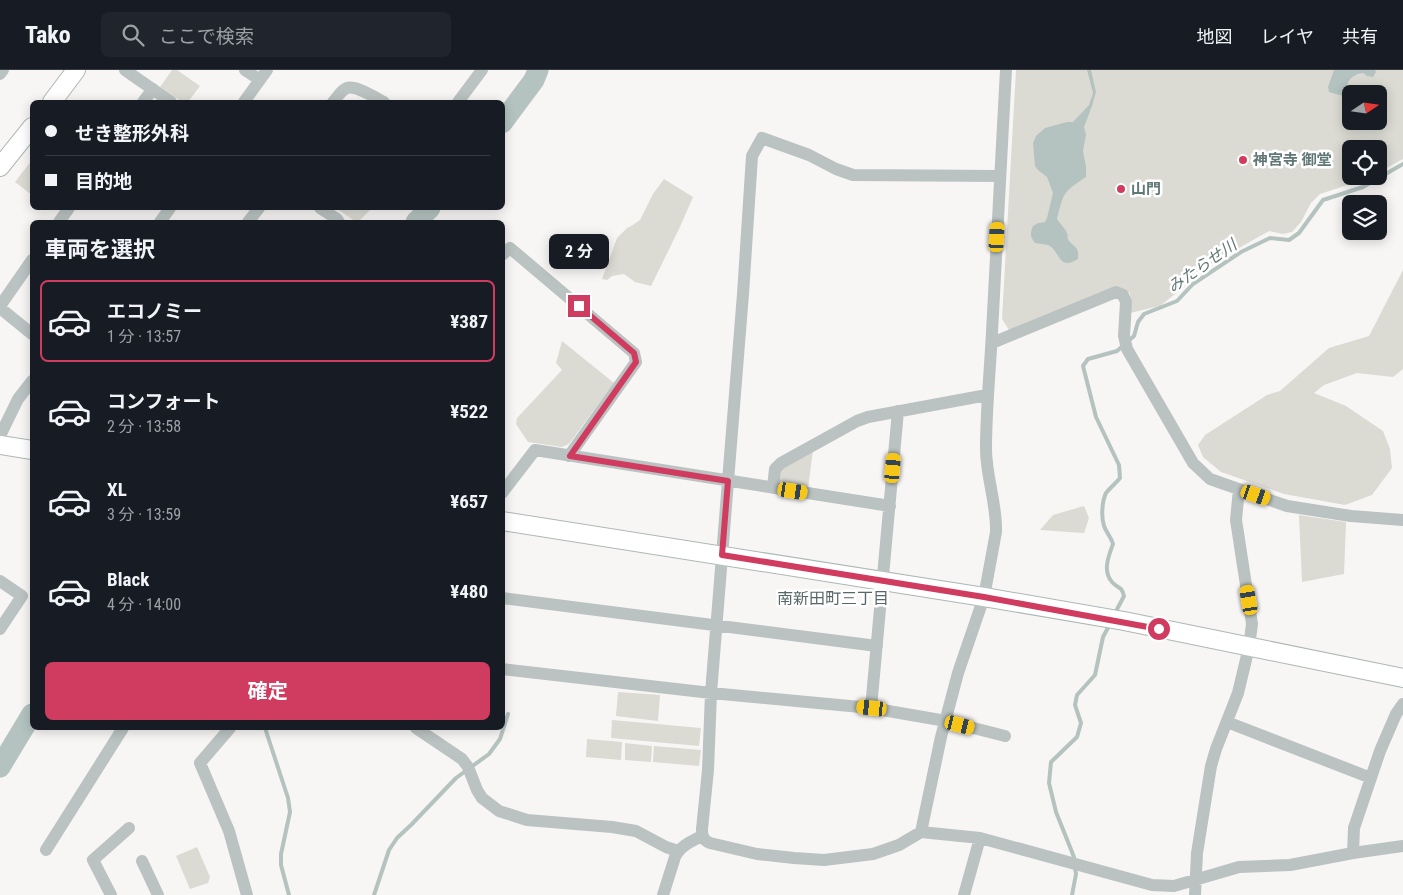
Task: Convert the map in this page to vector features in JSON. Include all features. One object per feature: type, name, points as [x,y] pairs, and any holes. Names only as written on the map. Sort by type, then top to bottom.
[{"type":"street","points":[[0,74],[3,70]]},
{"type":"street","points":[[54,100],[76,70]]},
{"type":"street","points":[[125,70],[169,100]]},
{"type":"street","points":[[245,70],[263,75],[245,100]]},
{"type":"street","points":[[460,100],[482,70]]},
{"type":"street","points":[[921,832],[941,737],[958,673],[984,597],[996,532],[986,452],[987,395],[992,343],[1006,70]]},
{"type":"street","points":[[336,100],[347,88],[356,88],[380,100]]},
{"type":"street","points":[[145,100],[153,89]]},
{"type":"street","points":[[0,167],[30,130]]},
{"type":"street","points":[[1000,176],[853,175],[836,169],[809,155],[762,138],[752,156],[711,692],[708,770],[702,836],[710,843],[757,854],[824,860],[873,854],[898,845],[921,832],[980,838],[1152,885],[1174,886],[1239,868],[1290,865],[1403,846]]},
{"type":"street","points":[[61,220],[68,210]]},
{"type":"street","points":[[323,210],[337,220]]},
{"type":"street","points":[[505,252],[510,248],[634,353],[636,362],[570,456]]},
{"type":"street","points":[[30,263],[0,307],[30,332]]},
{"type":"street","points":[[992,343],[1116,292],[1123,295],[1126,302],[1124,336],[1127,349],[1193,463],[1210,479],[1287,506],[1351,516],[1403,520]]},
{"type":"street","points":[[0,436],[18,399],[30,384]]},
{"type":"street","points":[[773,488],[775,468],[781,463],[857,421],[898,411],[987,395]]},
{"type":"street","points":[[872,708],[898,411]]},
{"type":"street","points":[[0,445],[30,450]]},
{"type":"street","points":[[505,489],[535,450],[890,506]]},
{"type":"street","points":[[1195,895],[1197,853],[1211,766],[1238,694],[1249,647],[1252,624],[1236,520],[1239,490]]},
{"type":"street","points":[[505,521],[1124,621],[1403,678]]},
{"type":"street","points":[[0,581],[22,596],[0,629]]},
{"type":"street","points":[[505,598],[878,646]]},
{"type":"street","points":[[505,669],[872,708],[946,721],[1005,736]]},
{"type":"street","points":[[1353,854],[1354,828],[1380,751],[1396,714],[1403,704]]},
{"type":"street","points":[[1228,722],[1371,778]]},
{"type":"street","points":[[46,850],[122,730]]},
{"type":"street","points":[[228,730],[200,763],[229,831],[247,895]]},
{"type":"street","points":[[419,730],[462,759],[468,767],[476,790],[482,798],[498,811],[528,820],[612,827],[636,831],[666,847],[678,851]]},
{"type":"street","points":[[111,895],[93,860],[128,828]]},
{"type":"street","points":[[663,895],[678,851],[702,836]]},
{"type":"street","points":[[964,895],[980,838]]},
{"type":"street","points":[[142,861],[158,895]]},
{"type":"shaded area","points":[[172,70],[177,70],[200,86],[190,100],[179,100],[160,87]]},
{"type":"shaded area","points":[[1016,70],[1403,70],[1403,159],[1387,168],[1387,140],[1342,140],[1342,185],[1348,185],[1320,194],[1311,203],[1301,222],[1292,232],[1283,234],[1269,231],[1195,273],[1175,294],[1160,306],[1130,313],[1130,293],[1117,286],[1009,330],[1002,319]]},
{"type":"shaded area","points":[[1087,70],[1091,70],[1096,92],[1084,127],[1086,135],[1083,151],[1086,177],[1065,194],[1057,219],[1066,231],[1069,241],[1078,252],[1078,259],[1067,263],[1063,262],[1048,245],[1035,243],[1031,237],[1033,226],[1045,222],[1047,218],[1053,193],[1047,177],[1035,166],[1033,143],[1036,136],[1045,128],[1073,122],[1089,105],[1093,93]]},
{"type":"shaded area","points":[[1334,70],[1375,70],[1376,72],[1373,77],[1363,73],[1357,74],[1349,80],[1347,85],[1342,85],[1342,96],[1329,92],[1328,87]]},
{"type":"shaded area","points":[[30,163],[30,193],[15,182]]},
{"type":"shaded area","points":[[664,179],[693,197],[651,286],[635,282],[624,274],[612,276],[607,280],[602,279],[617,238],[627,228],[640,220],[653,194]]},
{"type":"shaded area","points":[[339,210],[370,210],[360,220],[353,220]]},
{"type":"shaded area","points":[[1403,270],[1403,369],[1393,377],[1357,373],[1324,385],[1314,393],[1346,406],[1383,431],[1390,449],[1392,468],[1372,495],[1345,505],[1284,494],[1221,472],[1203,457],[1198,445],[1205,435],[1267,395],[1280,391],[1329,348],[1369,336]]},
{"type":"shaded area","points":[[562,341],[614,383],[569,444],[562,447],[528,442],[516,424],[517,418],[562,370],[556,363]]},
{"type":"shaded area","points":[[813,450],[808,489],[783,484],[779,481],[780,470]]},
{"type":"shaded area","points":[[1084,506],[1089,518],[1084,533],[1040,530],[1053,515]]},
{"type":"shaded area","points":[[1299,515],[1346,522],[1344,574],[1302,582]]},
{"type":"shaded area","points":[[618,692],[660,695],[658,721],[616,716]]},
{"type":"shaded area","points":[[612,720],[701,728],[699,746],[611,738]]},
{"type":"shaded area","points":[[587,739],[622,742],[621,760],[586,757]]},
{"type":"shaded area","points":[[625,743],[652,746],[651,762],[625,760]]},
{"type":"shaded area","points":[[654,746],[701,750],[699,766],[653,762]]},
{"type":"shaded area","points":[[197,847],[210,877],[208,883],[190,889],[176,856]]},
{"type":"waterway","points":[[505,119],[534,80],[538,70]]},
{"type":"waterway","name":"みたらせ川","points":[[1114,615],[1124,596],[1122,590],[1112,582],[1107,573],[1107,563],[1113,544],[1104,526],[1102,509],[1106,493],[1120,478],[1119,465],[1096,417],[1083,366],[1088,359],[1117,351],[1134,336],[1138,322],[1144,314],[1177,301],[1193,284],[1241,252],[1270,238],[1289,240],[1299,233],[1323,200],[1363,187],[1403,164]]},
{"type":"waterway","points":[[418,220],[428,210]]},
{"type":"waterway","name":"みたらせ川","points":[[1074,861],[1056,812],[1049,783],[1051,762],[1077,737],[1081,723],[1075,705],[1077,695],[1095,675],[1103,637],[1110,624]]},
{"type":"waterway","points":[[505,723],[508,714]]},
{"type":"waterway","points":[[0,767],[30,717]]},
{"type":"waterway","points":[[266,730],[288,798],[290,812],[281,854],[281,865],[289,895]]},
{"type":"waterway","points":[[374,895],[389,850],[397,838],[456,778],[489,754],[500,739],[503,730]]},
{"type":"waterway","name":"みたらせ川","points":[[1072,895],[1076,874],[1075,868]]},
{"type":"place","name":"神宮寺 御堂","points":[[1243,160]]},
{"type":"place","name":"山門","points":[[1121,189]]},
{"type":"district","name":"南新田町三丁目","points":[[833,598]]},
{"type":"route","points":[[579,306],[634,353],[636,362],[570,456],[728,481],[722,555],[984,597],[1124,621],[1159,629]]}]
